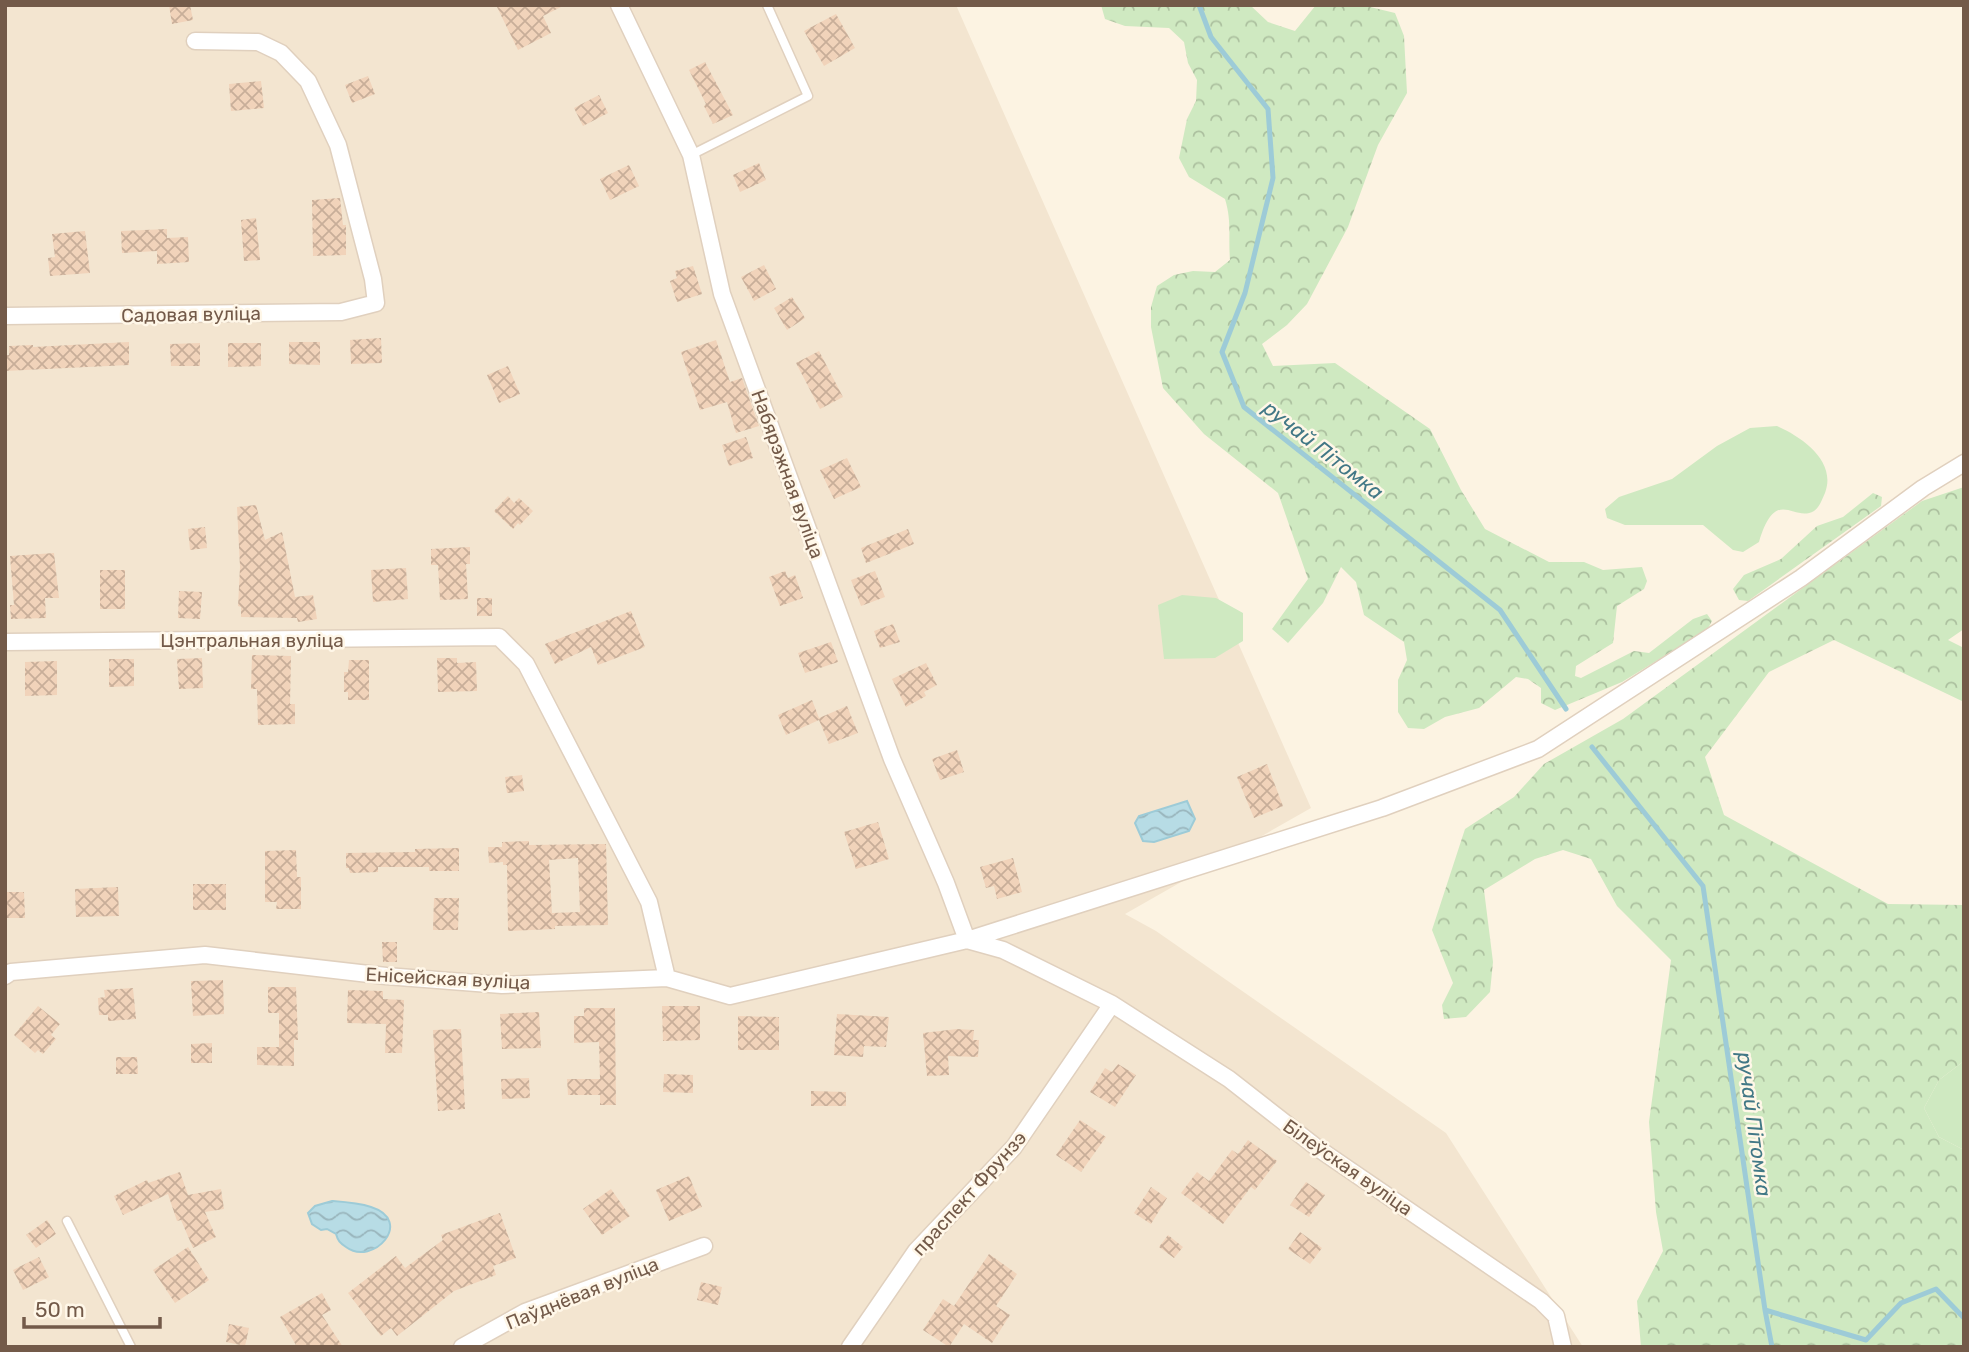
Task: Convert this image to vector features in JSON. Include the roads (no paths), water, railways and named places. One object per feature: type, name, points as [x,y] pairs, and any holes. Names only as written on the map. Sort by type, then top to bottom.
[{"type":"street","name":"Набярэжная вуліца","points":[[619,5],[691,155],[722,294],[892,759],[946,883],[967,940]]},
{"type":"street","name":"Садовая вуліца","points":[[5,316],[341,312],[376,303],[373,279],[338,145],[308,81],[281,53],[258,42],[195,41]]},
{"type":"street","name":"Енісейская вуліца","points":[[5,976],[11,972],[205,955],[386,976],[502,985],[667,978],[730,996],[967,940],[1382,808],[1538,749],[1801,578],[1923,488],[1964,463]]},
{"type":"street","name":"Цэнтральная вуліца","points":[[5,642],[499,638],[526,664],[649,902],[667,978]]},
{"type":"street","name":"Білеўская вуліца","points":[[967,940],[1003,950],[1112,1004],[1228,1079],[1315,1147],[1541,1301],[1556,1316],[1563,1347]]},
{"type":"street","name":"праспект Фрунзэ","points":[[850,1347],[916,1251],[1014,1147],[1112,1004]]},
{"type":"street","name":"Паўднёвая вуліца","points":[[462,1347],[525,1312],[704,1245]]},
{"type":"lane","points":[[691,155],[808,96],[767,5]]},
{"type":"lane","points":[[67,1221],[131,1347]]},
{"type":"water","points":[[1187,801],[1195,819],[1189,831],[1154,842],[1143,841],[1135,823],[1139,816]]},
{"type":"water","points":[[332,1201],[371,1207],[384,1214],[390,1231],[385,1240],[377,1247],[357,1252],[342,1244],[336,1234],[312,1224],[308,1213],[315,1206]]},
{"type":"waterway","name":"ручай Пітомка","points":[[1199,5],[1211,37],[1268,109],[1273,178],[1245,293],[1222,352],[1244,407],[1500,610],[1566,709]]},
{"type":"waterway","name":"ручай Пітомка","points":[[1592,747],[1703,886],[1765,1310],[1866,1340],[1901,1303],[1936,1289],[1964,1318]]},
{"type":"waterway","points":[[1765,1310],[1772,1347]]}]
